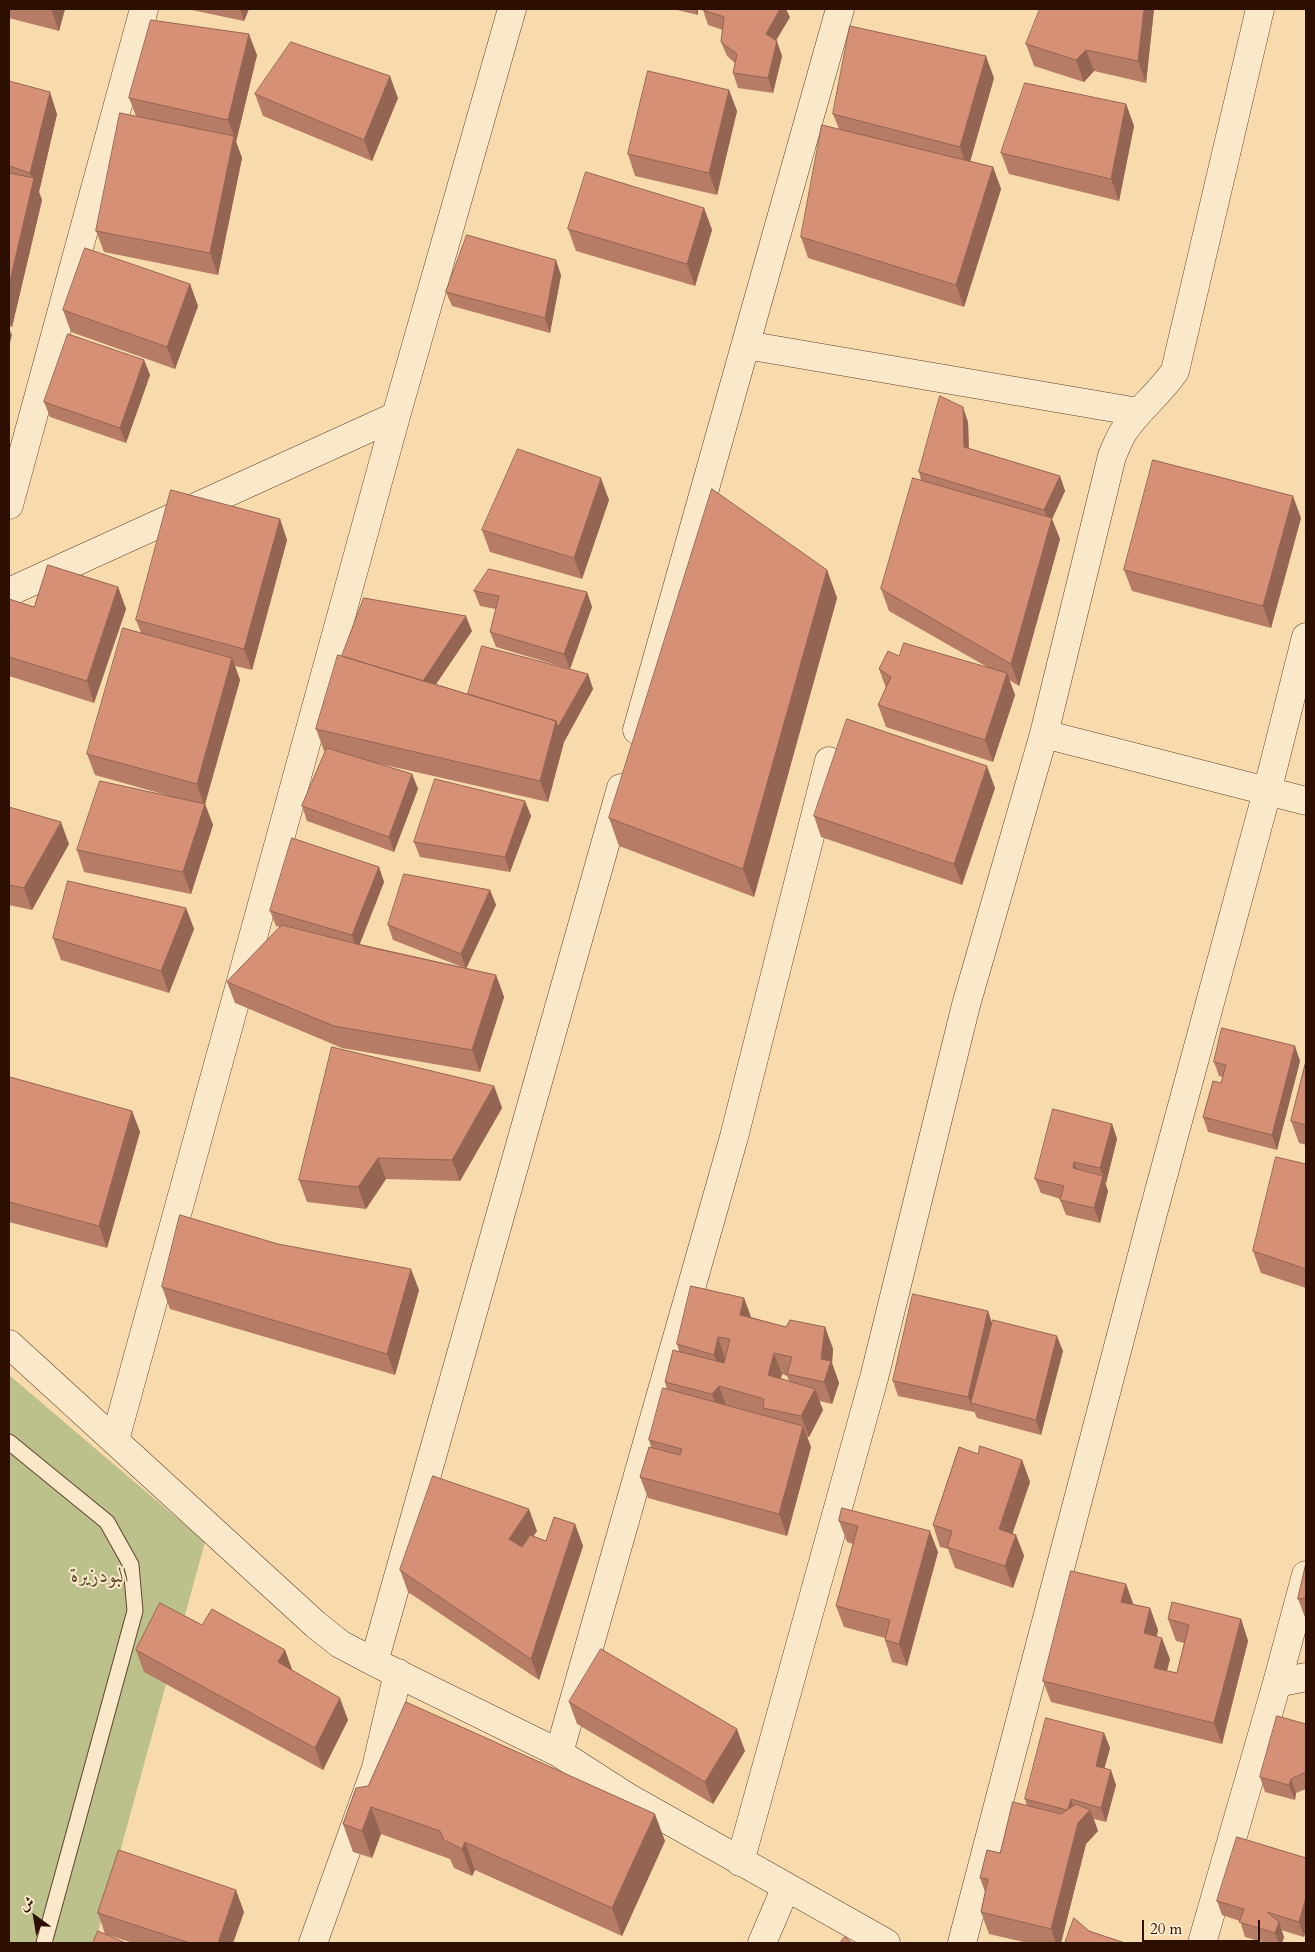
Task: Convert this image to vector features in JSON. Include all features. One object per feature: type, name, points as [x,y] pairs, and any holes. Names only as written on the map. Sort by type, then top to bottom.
[{"type":"street","points":[[9,505],[144,9]]},
{"type":"street","points":[[115,1440],[396,416],[512,9]]},
{"type":"street","points":[[313,1943],[376,1768],[386,1668],[628,763],[840,9]]},
{"type":"street","points":[[740,1862],[874,1378],[966,1005],[1044,734],[1112,456],[1124,430],[1138,412],[1165,385],[1175,371],[1260,9]]},
{"type":"street","points":[[746,345],[1138,412]]},
{"type":"street","points":[[9,592],[396,416]]},
{"type":"street","points":[[962,1943],[1152,1216],[1267,792],[1306,638]]},
{"type":"street","points":[[1044,734],[1306,801]]},
{"type":"street","points":[[559,1753],[734,1137],[829,761]]},
{"type":"street","points":[[9,1344],[315,1624],[340,1644],[559,1753],[629,1798],[886,1943]]},
{"type":"street","points":[[1202,1943],[1306,1575]]},
{"type":"street","points":[[1277,1683],[1306,1677]]},
{"type":"street","points":[[762,1943],[786,1888]]},
{"type":"lane","points":[[9,1442],[107,1522],[131,1565],[135,1611],[44,1943]]},
{"type":"green space","name":"البودزيرة","points":[[9,1375],[205,1542],[95,1943],[9,1943]]},
{"type":"building","points":[[703,9],[780,9],[766,34],[777,41],[768,78],[733,73],[737,54],[721,42],[724,17]]},
{"type":"building","points":[[1040,9],[1144,9],[1138,61],[1086,50],[1076,60],[1026,44]]},
{"type":"building","points":[[151,20],[249,34],[228,120],[129,98]]},
{"type":"building","points":[[850,26],[986,56],[960,147],[833,114]]},
{"type":"building","points":[[291,42],[390,76],[364,140],[255,94]]},
{"type":"building","points":[[648,71],[729,90],[709,173],[628,154]]},
{"type":"building","points":[[9,81],[50,92],[30,173],[9,166]]},
{"type":"building","points":[[1025,83],[1126,104],[1111,179],[1001,153]]},
{"type":"building","points":[[120,113],[234,136],[210,253],[96,231]]},
{"type":"building","points":[[822,125],[993,167],[956,285],[801,237]]},
{"type":"building","points":[[586,172],[704,208],[687,264],[568,229]]},
{"type":"building","points":[[9,173],[34,178],[9,285]]},
{"type":"building","points":[[467,235],[556,260],[545,318],[446,292]]},
{"type":"building","points":[[85,248],[190,284],[167,347],[63,310]]},
{"type":"building","points":[[68,334],[144,360],[120,428],[44,402]]},
{"type":"building","points":[[940,396],[963,407],[964,447],[1060,476],[1044,510],[919,472]]},
{"type":"building","points":[[518,449],[601,478],[574,558],[482,530]]},
{"type":"building","points":[[1153,460],[1293,496],[1263,606],[1124,570]]},
{"type":"building","points":[[913,478],[1052,518],[1011,664],[881,589]]},
{"type":"building","points":[[712,489],[827,570],[743,869],[609,818]]},
{"type":"building","points":[[171,490],[280,519],[244,649],[136,620]]},
{"type":"building","points":[[48,565],[118,587],[87,681],[9,657],[9,599],[34,607]]},
{"type":"building","points":[[489,569],[587,592],[564,654],[490,632],[499,596],[474,591]]},
{"type":"building","points":[[364,598],[466,616],[423,681],[342,656]]},
{"type":"building","points":[[123,628],[232,658],[197,784],[87,754]]},
{"type":"building","points":[[904,643],[1007,673],[985,740],[878,705],[891,677],[879,669],[888,651],[899,656]]},
{"type":"building","points":[[482,646],[588,674],[558,727],[556,721],[468,694]]},
{"type":"building","points":[[338,655],[556,721],[540,781],[316,729]]},
{"type":"building","points":[[847,719],[987,766],[954,864],[814,816]]},
{"type":"building","points":[[327,748],[412,774],[389,837],[302,806]]},
{"type":"building","points":[[435,779],[525,801],[505,857],[414,842]]},
{"type":"building","points":[[100,781],[205,804],[183,872],[77,850]]},
{"type":"building","points":[[9,807],[61,822],[24,888],[9,885]]},
{"type":"building","points":[[292,838],[379,867],[352,935],[270,911]]},
{"type":"building","points":[[404,874],[490,890],[461,954],[388,925]]},
{"type":"building","points":[[68,881],[186,908],[161,971],[53,938]]},
{"type":"building","points":[[282,925],[373,948],[496,975],[472,1050],[334,1026],[227,982]]},
{"type":"building","points":[[1222,1028],[1295,1046],[1272,1135],[1203,1117],[1213,1081],[1221,1083],[1226,1065],[1214,1062]]},
{"type":"building","points":[[332,1047],[494,1086],[452,1160],[378,1158],[358,1187],[299,1180]]},
{"type":"building","points":[[1306,1061],[1306,1125],[1291,1121]]},
{"type":"building","points":[[10,1077],[132,1111],[99,1226],[9,1202]]},
{"type":"building","points":[[1053,1109],[1112,1124],[1100,1168],[1074,1162],[1073,1168],[1103,1176],[1094,1208],[1060,1200],[1064,1186],[1035,1179]]},
{"type":"building","points":[[1276,1157],[1306,1164],[1306,1269],[1253,1251]]},
{"type":"building","points":[[180,1215],[278,1244],[411,1269],[387,1354],[162,1287]]},
{"type":"building","points":[[691,1286],[744,1298],[740,1315],[786,1327],[790,1320],[825,1327],[821,1359],[831,1361],[824,1382],[787,1374],[792,1357],[774,1353],[768,1375],[815,1389],[801,1416],[763,1408],[764,1399],[719,1386],[712,1394],[665,1382],[673,1350],[724,1363],[730,1339],[718,1337],[714,1355],[677,1344]]},
{"type":"building","points":[[913,1294],[988,1311],[968,1397],[893,1381]]},
{"type":"building","points":[[993,1320],[1057,1336],[1036,1420],[971,1403]]},
{"type":"building","points":[[663,1388],[803,1426],[779,1514],[640,1477],[649,1447],[680,1455],[682,1449],[649,1440]]},
{"type":"building","points":[[980,1446],[1022,1460],[999,1529],[1016,1535],[1005,1566],[947,1547],[952,1531],[933,1525],[959,1447],[978,1454]]},
{"type":"building","points":[[433,1476],[529,1509],[509,1539],[522,1547],[530,1535],[546,1541],[554,1517],[575,1524],[531,1659],[400,1570]]},
{"type":"building","points":[[842,1508],[930,1531],[899,1644],[885,1640],[890,1620],[836,1606],[858,1526],[839,1521]]},
{"type":"building","points":[[1306,1563],[1306,1598],[1298,1599]]},
{"type":"building","points":[[1071,1571],[1126,1584],[1121,1602],[1150,1608],[1144,1633],[1162,1638],[1154,1668],[1177,1673],[1189,1625],[1168,1619],[1172,1602],[1241,1619],[1214,1723],[1043,1681]]},
{"type":"building","points":[[160,1603],[202,1625],[212,1609],[285,1650],[278,1662],[340,1698],[315,1748],[136,1650]]},
{"type":"building","points":[[601,1649],[737,1729],[705,1782],[569,1702]]},
{"type":"building","points":[[406,1702],[655,1814],[612,1908],[465,1842],[462,1849],[444,1840],[440,1831],[371,1807],[362,1831],[343,1824],[356,1788],[368,1786]]},
{"type":"building","points":[[1277,1716],[1306,1724],[1306,1772],[1291,1779],[1289,1785],[1260,1777]]},
{"type":"building","points":[[1046,1718],[1104,1733],[1096,1766],[1111,1770],[1101,1808],[1071,1799],[1067,1810],[1025,1799]]},
{"type":"building","points":[[1013,1802],[1061,1814],[1076,1804],[1090,1810],[1078,1823],[1051,1929],[981,1912],[988,1879],[980,1878],[987,1850],[1000,1853]]},
{"type":"building","points":[[1237,1837],[1306,1858],[1306,1897],[1299,1922],[1267,1912],[1279,1922],[1275,1933],[1239,1922],[1244,1909],[1217,1901]]},
{"type":"building","points":[[119,1850],[236,1890],[218,1943],[190,1943],[98,1913]]},
{"type":"building","points":[[1074,1918],[1089,1931],[1125,1943],[1065,1943]]},
{"type":"building","points":[[98,1931],[126,1943],[93,1943]]},
{"type":"building","points":[[845,1937],[852,1943],[840,1943]]}]
